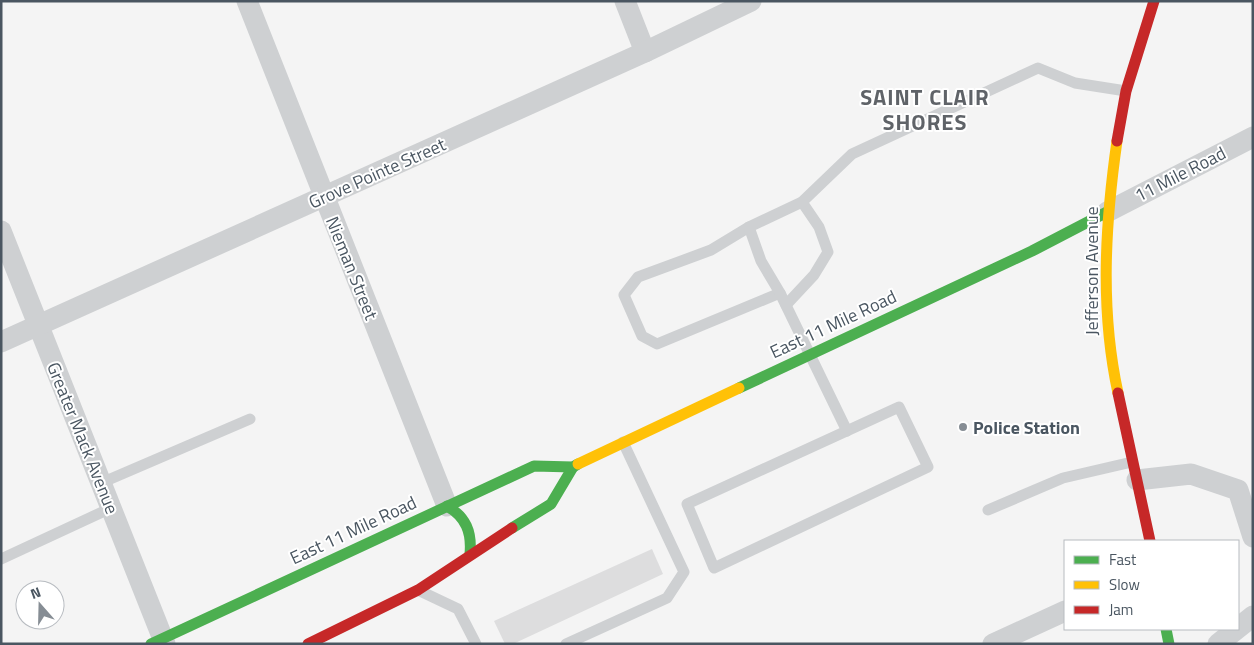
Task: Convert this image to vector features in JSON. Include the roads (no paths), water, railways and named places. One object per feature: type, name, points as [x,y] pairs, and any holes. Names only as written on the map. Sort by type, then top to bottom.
[{"type":"main road","name":"Jefferson Avenue","points":[[1150,540],[1110,358],[1107,319],[1107,212],[1118,130],[1126,91],[1154,1]]},
{"type":"main road","name":"East 11 Mile Road","points":[[160,642],[534,466],[573,467],[1032,251],[1107,212]]},
{"type":"main road","points":[[308,644],[418,590],[470,554],[551,504],[573,467]]},
{"type":"main road","points":[[447,506],[457,511],[465,520],[472,541],[470,554]]},
{"type":"main road","points":[[1166,630],[1169,644]]},
{"type":"street","name":"Nieman Street","points":[[247,1],[447,506]]},
{"type":"street","points":[[624,1],[645,52]]},
{"type":"street","name":"Grove Pointe Street","points":[[1,342],[645,52],[751,1]]},
{"type":"street","name":"11 Mile Road","points":[[1107,212],[1253,137]]},
{"type":"street","name":"Greater Mack Avenue","points":[[1,231],[111,508],[160,642]]},
{"type":"street","points":[[1135,471],[1191,474],[1238,490],[1253,537]]},
{"type":"street","points":[[993,644],[1064,611]]},
{"type":"street","points":[[1239,627],[1253,616]]},
{"type":"street","points":[[1218,644],[1236,630]]},
{"type":"lane","points":[[780,293],[657,344],[642,336],[624,295],[638,277],[711,250],[749,227],[802,202],[852,154],[1038,68],[1075,83],[1126,91]]},
{"type":"lane","points":[[786,305],[814,276],[828,252],[819,227],[802,202]]},
{"type":"lane","points":[[749,227],[761,261],[780,293],[846,431]]},
{"type":"lane","points":[[899,407],[928,467],[714,568],[687,504],[846,431],[899,407]]},
{"type":"lane","points":[[101,483],[250,419]]},
{"type":"lane","points":[[566,644],[667,598],[684,572],[623,442]]},
{"type":"lane","points":[[988,510],[1063,478],[1135,471]]},
{"type":"lane","points":[[1,559],[111,508]]},
{"type":"lane","points":[[418,590],[458,609],[476,644]]},
{"type":"place","name":"Police Station","points":[[963,427]]},
{"type":"district","name":"SAINT CLAIR SHORES","points":[[925,110]]}]
